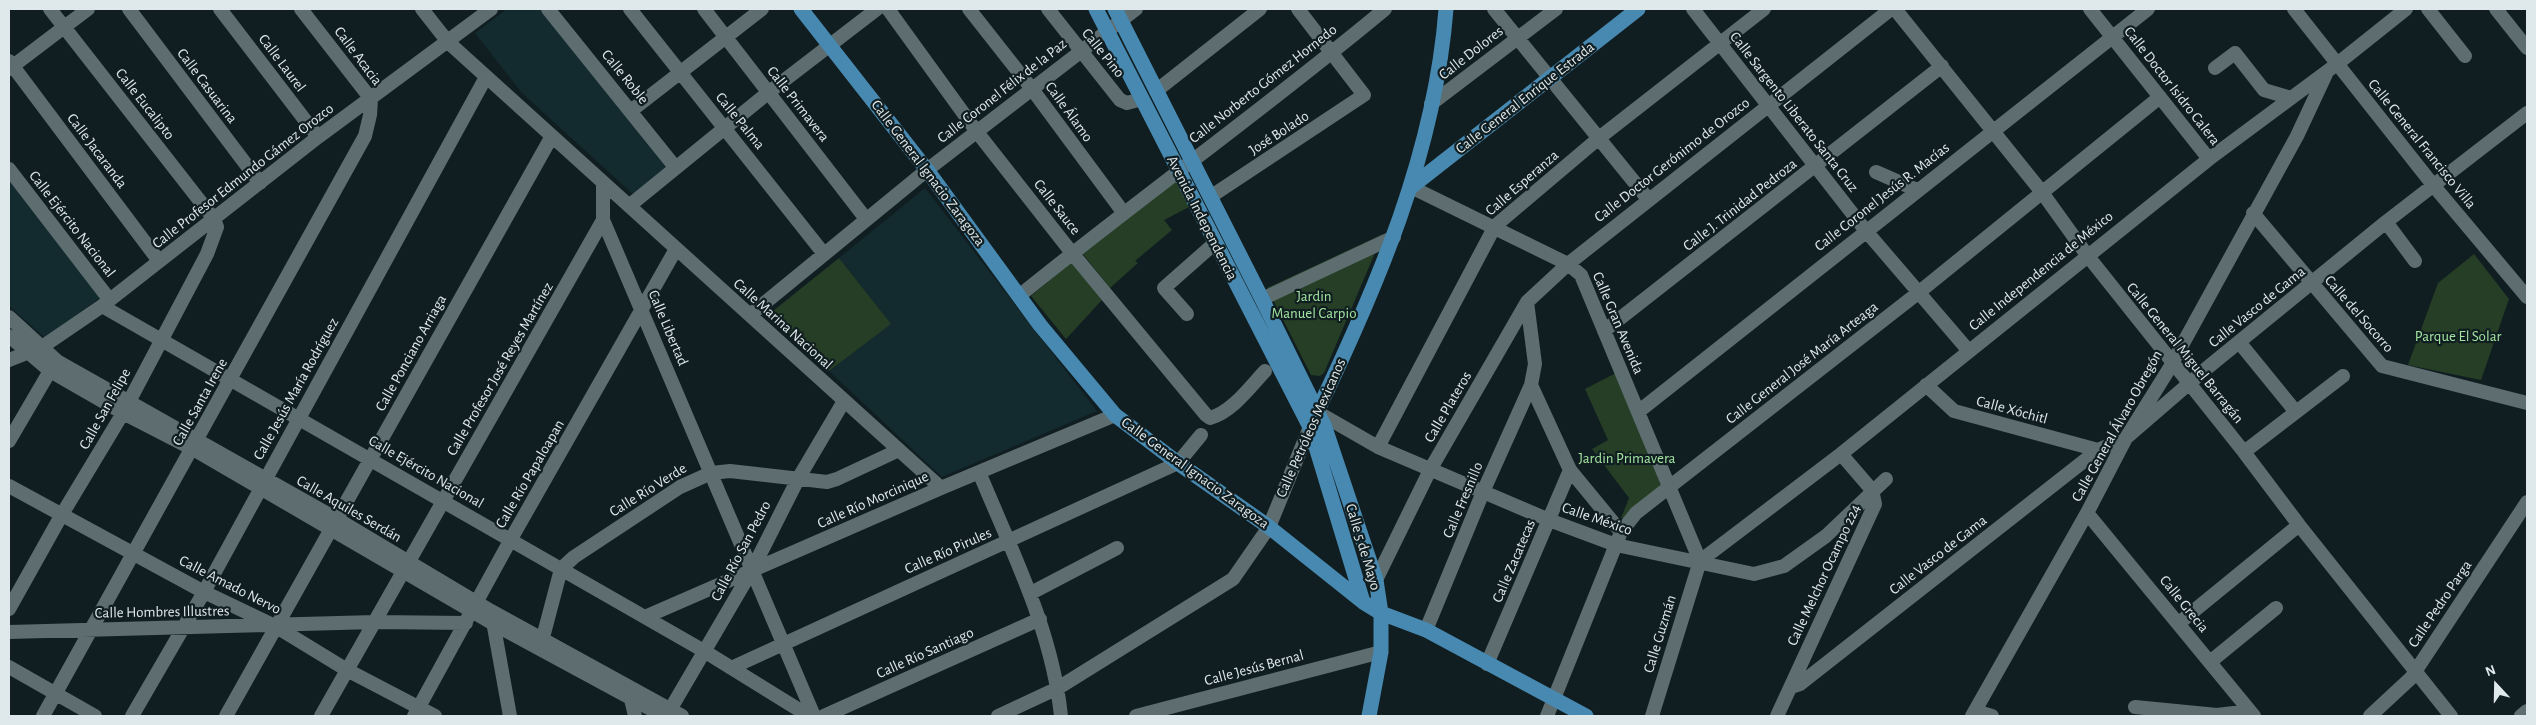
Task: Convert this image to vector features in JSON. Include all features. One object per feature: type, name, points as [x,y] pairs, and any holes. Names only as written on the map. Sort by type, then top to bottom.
[{"type":"main road","name":"Calle General Ignacio Zaragoza","points":[[801,9],[927,170],[1019,296],[1115,415],[1178,463],[1269,527],[1363,602],[1381,613],[1426,630],[1586,716]]},
{"type":"main road","name":"Avenida Independencia","points":[[1096,9],[1310,426]]},
{"type":"main road","name":"Calle Petróleos Mexicanos","points":[[1310,426],[1356,329],[1394,238],[1411,187],[1442,55],[1446,9]]},
{"type":"main road","name":"Calle General Enrique Estrada","points":[[1411,187],[1638,9]]},
{"type":"main road","name":"Avenida Independencia","points":[[1118,15],[1317,412]]},
{"type":"main road","name":"Calle 5 de Mayo","points":[[1317,412],[1376,580],[1381,613],[1381,652],[1369,716]]},
{"type":"main road","name":"Calle 5 de Mayo","points":[[1310,426],[1363,602]]},
{"type":"street","name":"Calle Eucalipto","points":[[50,9],[214,219]]},
{"type":"street","points":[[10,65],[88,9]]},
{"type":"street","name":"Calle Casuarina","points":[[129,9],[260,183]]},
{"type":"street","name":"Calle Laurel","points":[[220,9],[318,137]]},
{"type":"street","name":"Calle Acacia","points":[[301,9],[371,100]]},
{"type":"street","points":[[422,9],[448,42],[603,185]]},
{"type":"street","name":"Calle Profesor Edmundo Gámez Orozco","points":[[9,360],[42,347],[106,302],[318,137],[371,100],[491,9]]},
{"type":"street","name":"Calle Roble","points":[[548,9],[632,110],[676,167]]},
{"type":"street","name":"Calle Palma","points":[[630,9],[824,254]]},
{"type":"street","name":"Calle Primavera","points":[[704,9],[866,219]]},
{"type":"street","points":[[632,110],[762,9]]},
{"type":"street","points":[[629,206],[769,92],[878,9]]},
{"type":"street","name":"Calle Sauce","points":[[888,9],[977,132],[1072,253],[1210,418],[1217,416],[1237,401],[1265,370]]},
{"type":"street","name":"Calle Álamo","points":[[970,9],[1123,212]]},
{"type":"street","name":"Calle Pino","points":[[1048,9],[1120,100],[1128,102],[1142,99]]},
{"type":"street","name":"Calle Coronel Félix de la Paz","points":[[750,315],[927,170],[1108,30],[1118,15],[1136,9]]},
{"type":"street","points":[[1156,91],[1260,9]]},
{"type":"street","points":[[1298,9],[1332,53]]},
{"type":"street","name":"Calle Norberto Gómez Hornedo","points":[[1019,296],[1123,212],[1332,53],[1385,9]]},
{"type":"street","points":[[1494,9],[1648,199]]},
{"type":"street","name":"Calle Dolores","points":[[1431,104],[1556,9]]},
{"type":"street","name":"Calle Sargento Liberato Santa Cruz","points":[[1693,9],[1866,230],[1968,350]]},
{"type":"street","name":"Calle Esperanza","points":[[1378,447],[1495,226],[1599,138],[1764,9]]},
{"type":"street","name":"Calle General Miguel Barragán","points":[[1893,9],[1942,66],[2041,191],[2087,255],[2244,452],[2298,525],[2452,716]]},
{"type":"street","name":"Calle Doctor Gerónimo de Orozco","points":[[1568,264],[1648,199],[1893,9]]},
{"type":"street","name":"Calle Doctor Isidro Calera","points":[[2090,9],[2209,159]]},
{"type":"street","name":"Calle Coronel Jesús R. Macías","points":[[1638,412],[2148,9]]},
{"type":"street","name":"Calle General Francisco Villa","points":[[2294,9],[2332,68],[2527,297]]},
{"type":"street","name":"Calle Independencia de México","points":[[1700,562],[1841,454],[1968,350],[2209,159],[2332,68],[2406,9]]},
{"type":"street","points":[[2428,9],[2465,56]]},
{"type":"street","points":[[2502,11],[2527,48]]},
{"type":"street","name":"José Bolado","points":[[1210,197],[1364,95],[1332,53]]},
{"type":"street","points":[[2215,68],[2235,53],[2264,90],[2286,102]]},
{"type":"street","name":"Calle Jacaranda","points":[[10,65],[159,261]]},
{"type":"street","name":"Calle J. Trinidad Pedroza","points":[[1604,331],[1817,166],[1942,66]]},
{"type":"street","name":"Calle General Álvaro Obregón","points":[[1974,714],[2087,513],[2126,438],[2172,362],[2297,136],[2332,68]]},
{"type":"street","name":"Calle Jesús María Rodríguez","points":[[132,716],[204,592],[486,77]]},
{"type":"street","name":"Calle General José María Arteaga","points":[[1547,716],[1619,539],[1636,513],[1918,293],[2041,191],[2160,97]]},
{"type":"street","name":"Calle Santa Irene","points":[[43,716],[231,381],[365,136],[371,100]]},
{"type":"street","name":"Calle Vasco de Gama","points":[[1791,687],[1800,684],[2098,450],[2126,438],[2189,383],[2386,222],[2527,113]]},
{"type":"street","name":"Calle Ponciano Arriaga","points":[[226,716],[552,136]]},
{"type":"street","name":"Calle Ejército Nacional","points":[[9,169],[106,302],[160,339],[704,651],[809,716]]},
{"type":"street","points":[[1876,172],[1917,190]]},
{"type":"street","name":"Calle Marina Nacional","points":[[603,185],[629,206],[941,488]]},
{"type":"street","name":"Calle Libertad","points":[[603,185],[603,220],[814,716]]},
{"type":"street","name":"Calle Gran Avenida","points":[[1411,187],[1495,226],[1568,264],[1581,275],[1700,562]]},
{"type":"street","name":"Calle del Socorro","points":[[2253,213],[2382,366],[2527,403]]},
{"type":"street","name":"Calle San Felipe","points":[[9,609],[61,516],[126,408],[160,339],[215,236],[217,227],[214,219]]},
{"type":"street","name":"Calle Profesor José Reyes Martínez","points":[[321,716],[603,220]]},
{"type":"street","points":[[2386,222],[2415,261]]},
{"type":"street","points":[[1262,299],[1394,238]]},
{"type":"street","points":[[1187,314],[1164,288],[1215,243]]},
{"type":"street","name":"Calle Río Papaloapan","points":[[417,712],[511,539],[676,249]]},
{"type":"street","name":"Calle Plateros","points":[[1376,580],[1430,470],[1527,302],[1568,264]]},
{"type":"street","name":"Calle Fresnillo","points":[[1426,630],[1483,492],[1531,384],[1536,364],[1527,302]]},
{"type":"street","name":"Calle Aquiles Serdán","points":[[9,317],[42,347],[53,366]]},
{"type":"street","name":"Calle Aquiles Serdán","points":[[9,336],[29,353],[334,523],[406,566],[472,612],[492,617],[671,714]]},
{"type":"street","points":[[2239,342],[2296,412]]},
{"type":"street","points":[[9,441],[53,366]]},
{"type":"street","points":[[2244,452],[2343,376]]},
{"type":"street","points":[[1531,384],[1570,470],[1619,539]]},
{"type":"street","name":"Calle Xóchitl","points":[[1926,385],[1954,412],[2098,450]]},
{"type":"street","name":"Calle Río San Pedro","points":[[671,714],[704,651],[752,570],[798,479],[844,401]]},
{"type":"street","name":"Calle México","points":[[1317,412],[1378,447],[1549,520],[1700,562],[1754,574],[1784,566],[1826,536],[1872,490],[1886,480]]},
{"type":"street","name":"Calle Río Morcinique","points":[[645,617],[941,488],[1115,415]]},
{"type":"street","name":"Calle Petróleos Mexicanos","points":[[1001,716],[1058,688],[1233,579],[1269,527],[1310,426]]},
{"type":"street","points":[[1178,463],[1202,435]]},
{"type":"street","name":"Calle Río Verde","points":[[561,568],[574,557],[680,487],[711,473],[730,471],[827,482],[837,480],[899,450]]},
{"type":"street","name":"Calle Melchor Ocampo 224","points":[[1777,716],[1875,504],[1872,490],[1841,454]]},
{"type":"street","name":"Calle Río Pirules","points":[[731,668],[1178,463]]},
{"type":"street","name":"Calle Zacatecas","points":[[1487,664],[1570,470]]},
{"type":"street","points":[[979,472],[1007,542],[1031,593],[1058,688],[1061,716]]},
{"type":"street","name":"Calle Amado Nervo","points":[[9,486],[61,516],[134,553],[204,592],[276,626],[417,712],[435,716]]},
{"type":"street","name":"Calle Pedro Parga","points":[[2370,716],[2415,671],[2527,502]]},
{"type":"street","name":"Calle Grecia","points":[[2087,513],[2252,713]]},
{"type":"street","points":[[2179,623],[2298,525]]},
{"type":"street","points":[[1031,593],[1117,548]]},
{"type":"street","name":"Calle Guzmán","points":[[1652,716],[1700,562]]},
{"type":"street","points":[[541,643],[561,568]]},
{"type":"street","points":[[2210,662],[2276,608]]},
{"type":"street","name":"Calle Hombres Illustres","points":[[9,632],[375,622],[472,612]]},
{"type":"street","points":[[492,617],[510,716]]},
{"type":"street","name":"Calle Río Santiago","points":[[824,716],[1040,620]]},
{"type":"street","name":"Calle Jesús Bernal","points":[[1136,716],[1381,652]]},
{"type":"street","points":[[9,667],[95,716]]},
{"type":"street","points":[[630,693],[635,716]]},
{"type":"street","points":[[2135,707],[2217,715],[2252,713]]},
{"type":"street","points":[[2521,716],[2527,711]]},
{"type":"street","points":[[1974,714],[1992,716]]},
{"type":"shaded area","points":[[507,9],[541,9],[667,169],[635,196],[522,93],[475,33]]},
{"type":"shaded area","points":[[9,179],[100,298],[45,338],[9,306]]},
{"type":"shaded area","points":[[925,188],[1097,411],[942,477],[829,371],[890,324],[839,258]]},
{"type":"green space","points":[[1177,179],[1189,207],[1164,220],[1172,230],[1135,261],[1138,263],[1110,288],[1082,253]]},
{"type":"green space","name":"Jardin Manuel Carpio","points":[[1383,234],[1324,373],[1320,376],[1311,375],[1267,288]]},
{"type":"green space","name":"Parque El Solar","points":[[2474,254],[2509,299],[2481,380],[2408,365],[2438,283]]},
{"type":"green space","points":[[839,258],[891,324],[829,371],[768,315]]},
{"type":"green space","points":[[1071,262],[1102,300],[1066,339],[1031,296]]},
{"type":"green space","name":"Jardin Primavera","points":[[1616,373],[1661,486],[1626,518],[1621,518],[1629,498],[1592,449],[1608,440],[1585,389]]}]
